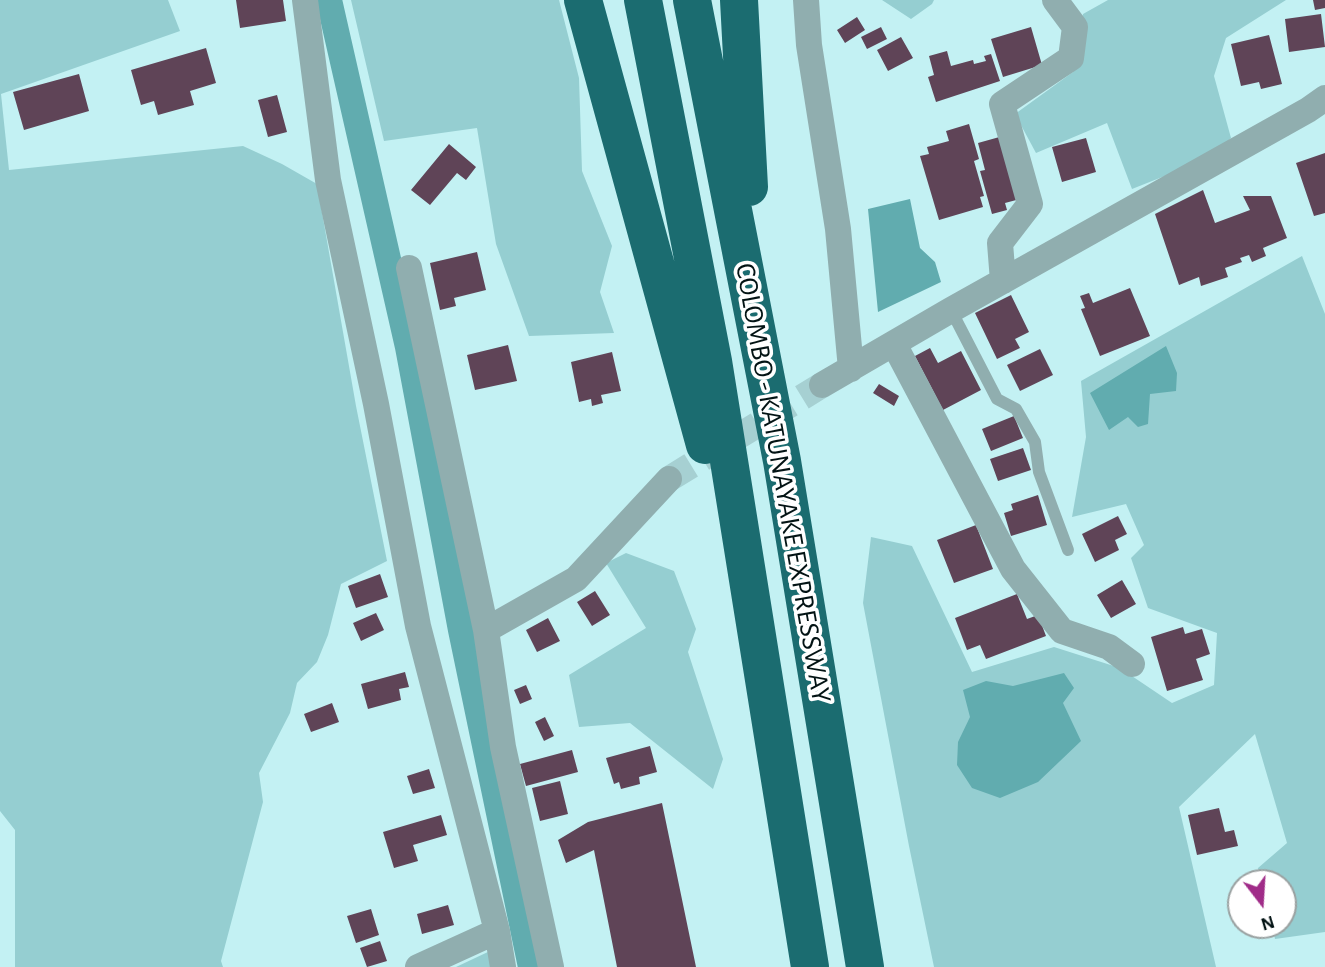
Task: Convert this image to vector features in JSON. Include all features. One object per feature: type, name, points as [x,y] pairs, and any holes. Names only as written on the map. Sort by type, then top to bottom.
[{"type":"highway","points":[[583,0],[758,639]]},
{"type":"highway","name":"COLOMBO - KATUNAYAKE EXPRESSWAY","points":[[643,0],[713,360],[810,967]]},
{"type":"highway","name":"COLOMBO - KATUNAYAKE EXPRESSWAY","points":[[692,0],[785,474],[865,967]]},
{"type":"highway","points":[[739,0],[757,326]]},
{"type":"street","points":[[305,0],[328,180],[376,404],[418,626],[498,931],[503,967]]},
{"type":"street","points":[[806,0],[808,45],[838,229],[851,369]]},
{"type":"street","points":[[1003,281],[1000,243],[1030,204],[1002,104],[1071,58],[1075,27],[1066,3]]},
{"type":"street","points":[[822,385],[1325,98]]},
{"type":"street","points":[[409,268],[486,630],[503,747],[551,967]]},
{"type":"street","points":[[894,344],[1013,569],[1062,631],[1109,647],[1132,664]]},
{"type":"street","points":[[486,630],[576,579],[669,479]]},
{"type":"street","points":[[418,967],[498,931]]},
{"type":"lane","points":[[951,310],[998,399],[1016,409],[1035,442],[1039,472],[1068,550]]},
{"type":"shaded area","points":[[0,0],[168,0],[180,31],[1,94],[9,170],[243,146],[317,184],[356,406],[387,561],[341,584],[328,635],[317,662],[297,683],[290,713],[259,773],[263,802],[221,961],[223,967],[15,967],[15,830],[0,811]]},
{"type":"shaded area","points":[[351,0],[559,0],[579,78],[582,171],[612,246],[600,292],[614,333],[529,336],[496,244],[477,128],[384,141]]},
{"type":"shaded area","points":[[882,0],[934,0],[911,19]]},
{"type":"shaded area","points":[[1108,0],[1286,0],[1226,38],[1214,76],[1231,138],[1210,158],[1132,189],[1107,123],[1036,153],[1015,114],[1073,72],[1083,14]]},
{"type":"shaded area","points":[[910,199],[920,248],[935,262],[941,282],[878,312],[868,209]]},
{"type":"shaded area","points":[[1302,256],[1325,314],[1325,932],[1297,936],[1297,869],[1258,869],[1287,843],[1255,734],[1179,807],[1216,967],[934,967],[863,603],[871,537],[912,546],[972,672],[1054,647],[1120,668],[1172,703],[1214,685],[1217,633],[1148,608],[1131,558],[1144,545],[1126,504],[1072,517],[1086,437],[1081,381]]},
{"type":"shaded area","points":[[1166,346],[1177,373],[1176,391],[1150,394],[1148,424],[1138,427],[1128,417],[1109,430],[1090,393]]},
{"type":"shaded area","points":[[626,553],[674,571],[696,629],[688,652],[723,759],[713,789],[630,723],[579,727],[569,675],[646,628],[606,563]]},
{"type":"shaded area","points":[[1064,673],[1074,688],[1063,703],[1081,741],[1038,782],[1000,798],[972,788],[957,765],[958,742],[970,717],[963,690],[986,681],[1013,686]]},
{"type":"shaded area","points":[[490,951],[493,967],[456,967]]},
{"type":"building","points":[[236,0],[283,0],[286,21],[240,28]]},
{"type":"building","points":[[1313,0],[1325,0],[1325,8],[1315,10]]},
{"type":"building","points":[[1321,14],[1325,47],[1289,52],[1285,19]]},
{"type":"building","points":[[857,17],[865,30],[845,43],[837,30]]},
{"type":"building","points":[[881,27],[887,39],[867,49],[861,37]]},
{"type":"building","points":[[1031,27],[1042,65],[1003,77],[991,39]]},
{"type":"building","points":[[1269,35],[1282,84],[1261,89],[1259,82],[1241,86],[1231,44]]},
{"type":"building","points":[[901,37],[913,58],[888,71],[877,50]]},
{"type":"building","points":[[206,48],[216,83],[190,91],[194,105],[158,115],[154,101],[141,105],[131,70]]},
{"type":"building","points":[[947,51],[951,66],[973,60],[974,64],[986,61],[984,56],[991,54],[1000,81],[936,102],[928,77],[934,75],[929,56]]},
{"type":"building","points":[[79,74],[89,111],[24,130],[13,92]]},
{"type":"building","points":[[277,95],[287,132],[268,137],[258,100]]},
{"type":"building","points":[[969,124],[979,159],[974,161],[984,196],[980,197],[983,207],[939,220],[920,156],[929,154],[927,147],[949,141],[946,131]]},
{"type":"building","points":[[1003,136],[1020,199],[1005,203],[1007,210],[992,214],[980,171],[985,170],[978,143]]},
{"type":"building","points":[[1086,138],[1096,172],[1062,182],[1052,147]]},
{"type":"building","points":[[449,144],[476,167],[466,180],[457,173],[430,205],[411,190]]},
{"type":"building","points":[[1325,153],[1325,213],[1314,216],[1296,163]]},
{"type":"building","points":[[1203,190],[1215,223],[1250,210],[1243,196],[1271,196],[1287,238],[1263,248],[1266,256],[1252,262],[1249,255],[1240,258],[1242,262],[1225,268],[1228,277],[1201,286],[1199,277],[1179,285],[1155,214]]},
{"type":"building","points":[[477,252],[486,290],[454,298],[456,306],[440,310],[430,263]]},
{"type":"building","points":[[1130,288],[1150,336],[1100,356],[1081,309],[1085,308],[1080,296],[1089,293],[1093,303]]},
{"type":"building","points":[[1011,295],[1029,332],[1015,339],[1020,348],[997,359],[975,313]]},
{"type":"building","points":[[508,345],[517,381],[475,390],[467,355]]},
{"type":"building","points":[[930,348],[938,363],[961,351],[981,390],[943,410],[915,356]]},
{"type":"building","points":[[1040,349],[1053,375],[1020,391],[1007,365]]},
{"type":"building","points":[[612,352],[621,391],[601,395],[603,403],[592,406],[591,399],[579,402],[571,362]]},
{"type":"building","points":[[879,384],[899,396],[894,406],[873,393]]},
{"type":"building","points":[[1014,416],[1023,438],[991,451],[982,429]]},
{"type":"building","points":[[1023,448],[1031,470],[998,481],[990,459]]},
{"type":"building","points":[[1038,495],[1047,525],[1011,536],[1004,513],[1013,510],[1011,504]]},
{"type":"building","points":[[1118,516],[1127,534],[1115,540],[1119,550],[1095,562],[1082,534]]},
{"type":"building","points":[[976,525],[993,569],[954,583],[937,540]]},
{"type":"building","points":[[380,574],[388,597],[356,608],[348,586]]},
{"type":"building","points":[[1122,580],[1136,604],[1111,618],[1097,595]]},
{"type":"building","points":[[595,591],[610,615],[592,626],[577,602]]},
{"type":"building","points":[[1017,594],[1027,619],[1038,615],[1046,636],[986,659],[980,645],[967,650],[955,618]]},
{"type":"building","points":[[376,613],[384,630],[361,641],[353,623]]},
{"type":"building","points":[[548,618],[560,641],[537,652],[526,630]]},
{"type":"building","points":[[1183,627],[1185,634],[1202,629],[1210,654],[1196,659],[1203,680],[1167,691],[1151,637]]},
{"type":"building","points":[[405,672],[409,687],[399,689],[401,700],[368,709],[361,684]]},
{"type":"building","points":[[526,685],[532,699],[520,704],[514,690]]},
{"type":"building","points":[[332,703],[339,722],[311,732],[304,714]]},
{"type":"building","points":[[545,717],[554,736],[544,741],[535,722]]},
{"type":"building","points":[[650,746],[657,772],[639,777],[640,784],[621,789],[619,782],[614,784],[606,758]]},
{"type":"building","points":[[572,750],[578,772],[526,786],[520,764]]},
{"type":"building","points":[[429,769],[435,788],[413,794],[407,776]]},
{"type":"building","points":[[560,781],[568,814],[540,821],[532,788]]},
{"type":"building","points":[[662,803],[696,967],[617,967],[594,850],[566,863],[558,840],[588,822]]},
{"type":"building","points":[[1219,808],[1225,832],[1234,830],[1238,846],[1197,855],[1188,815]]},
{"type":"building","points":[[441,815],[447,835],[413,845],[418,861],[394,868],[383,832]]},
{"type":"building","points":[[448,905],[454,925],[422,934],[417,914]]},
{"type":"building","points":[[371,909],[379,935],[356,943],[347,916]]},
{"type":"building","points":[[380,941],[387,961],[367,967],[360,948]]},
{"type":"waterway","points":[[329,0],[408,347],[461,630],[531,967]]},
{"type":"tunnel","points":[[669,479],[822,385]]}]
